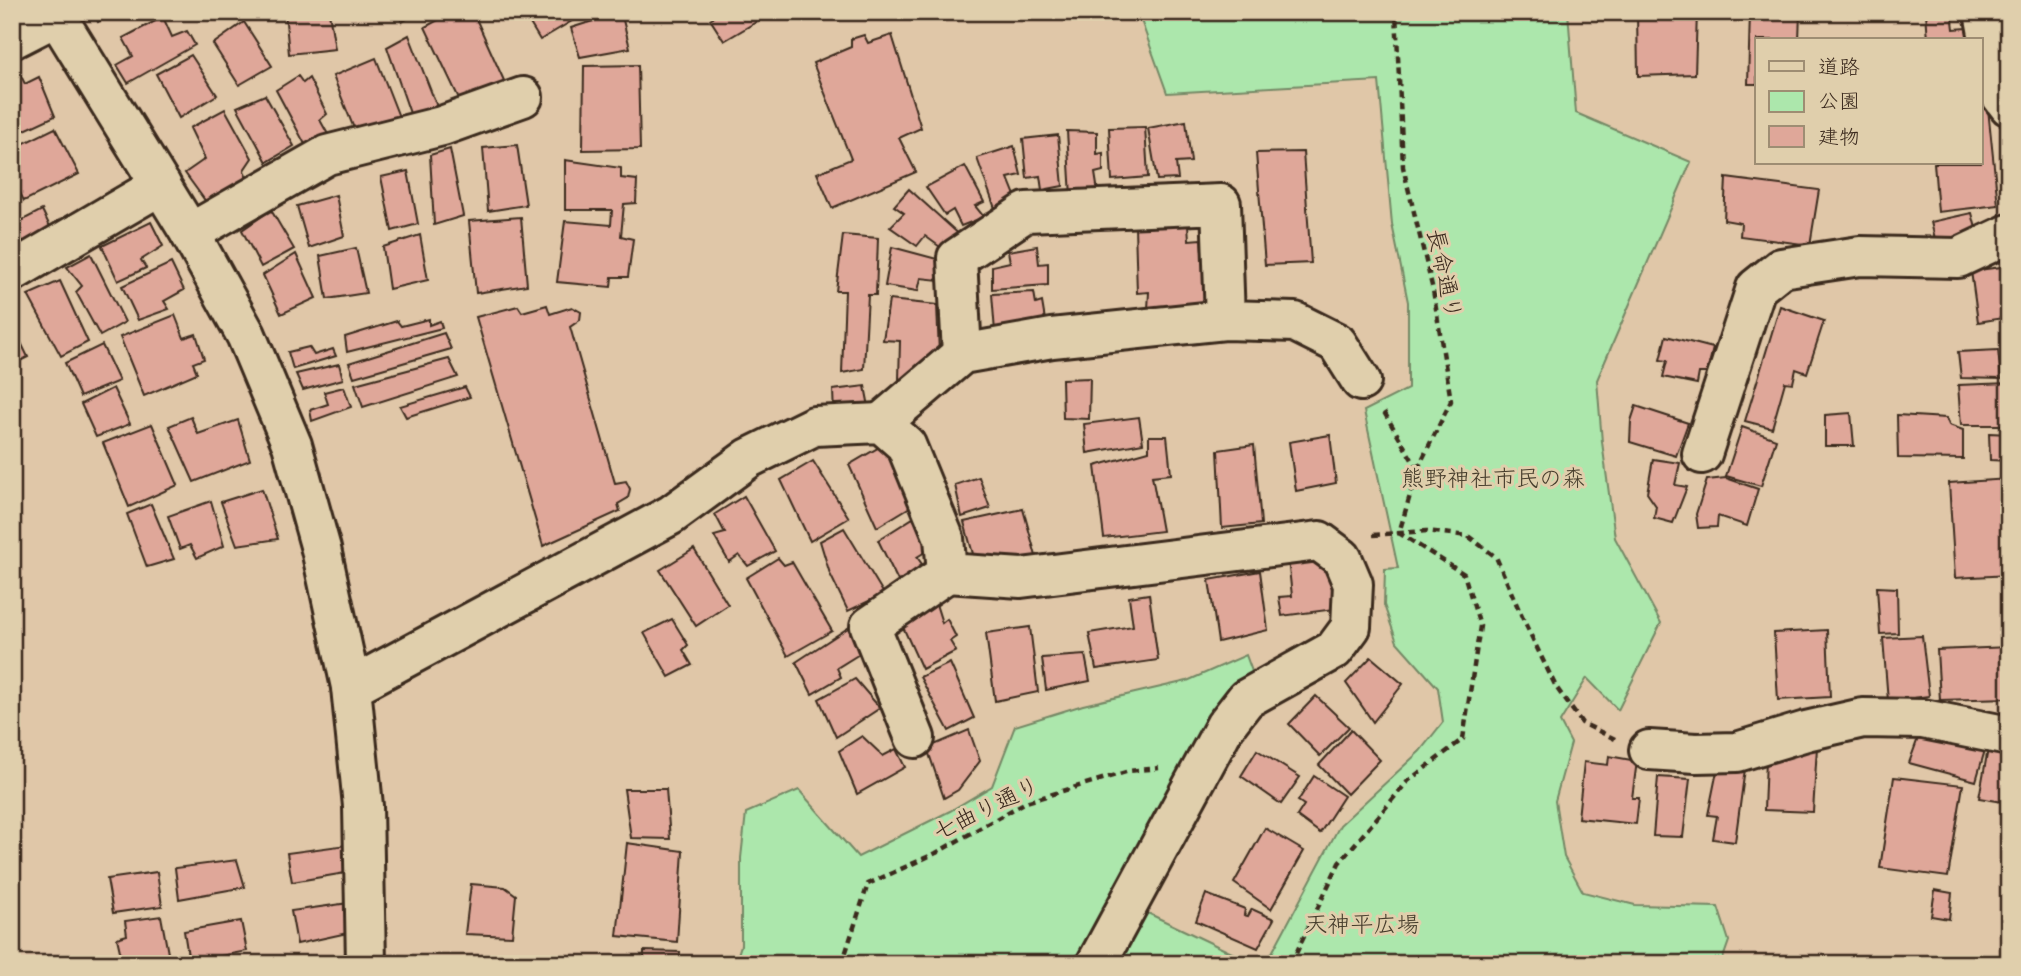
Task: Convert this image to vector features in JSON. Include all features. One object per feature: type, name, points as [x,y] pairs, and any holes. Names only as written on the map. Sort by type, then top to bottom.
[{"type":"street","points":[[1984,12],[1999,93],[2009,106]]},
{"type":"street","points":[[12,39],[55,14],[190,233],[246,335],[292,445],[321,549],[351,687],[363,806],[366,964]]},
{"type":"street","points":[[190,233],[327,156],[442,126],[523,97]]},
{"type":"street","points":[[12,272],[161,185]]},
{"type":"street","points":[[962,354],[957,258],[1026,212],[1220,204],[1225,320]]},
{"type":"street","points":[[1702,454],[1756,288],[1781,268],[1860,256],[1958,258],[2009,234]]},
{"type":"street","points":[[351,687],[671,515],[749,458],[814,426],[881,423],[962,354],[1052,338],[1225,320],[1295,322],[1337,343],[1361,381]]},
{"type":"street","points":[[881,423],[906,445],[944,538],[947,573]]},
{"type":"street","points":[[915,738],[870,626],[947,573],[1021,578],[1319,541],[1342,558],[1353,584],[1351,627],[1334,649],[1247,699],[1225,726],[1097,964]]},
{"type":"street","points":[[1649,751],[1737,752],[1806,731],[1863,718],[1923,719],[2009,736]]},
{"type":"path","name":"長命通り","points":[[1396,12],[1403,167],[1433,290],[1451,401],[1418,468],[1398,533]]},
{"type":"path","points":[[1361,381],[1382,408],[1418,468]]},
{"type":"path","points":[[1319,541],[1427,531],[1468,536],[1496,556],[1556,687],[1582,723],[1623,743],[1649,751]]},
{"type":"path","points":[[1290,964],[1339,863],[1408,782],[1463,739],[1480,626],[1464,574],[1398,533]]},
{"type":"path","name":"七曲り通り","points":[[842,964],[868,884],[936,853],[1027,802],[1129,771],[1206,762]]},
{"type":"green space","name":"熊野神社市民の森","points":[[1138,12],[1568,12],[1576,113],[1691,162],[1597,380],[1615,538],[1661,623],[1618,710],[1587,678],[1560,722],[1571,743],[1555,801],[1564,857],[1583,892],[1635,905],[1718,907],[1729,941],[1721,964],[1266,964],[1340,825],[1420,751],[1443,722],[1438,688],[1397,642],[1384,605],[1385,569],[1398,568],[1364,411],[1408,389],[1408,302],[1392,224],[1379,81],[1167,93]]},
{"type":"green space","points":[[1246,655],[1254,677],[1116,898],[1255,964],[735,964],[741,945],[741,858],[746,813],[799,790],[858,857],[950,811],[992,786],[1015,726],[1083,705],[1187,681]]},
{"type":"building","points":[[93,12],[112,12],[98,22]]},
{"type":"building","points":[[285,12],[329,12],[335,49],[289,54]]},
{"type":"building","points":[[397,12],[418,12],[402,22]]},
{"type":"building","points":[[453,12],[473,12],[506,85],[463,107],[425,27]]},
{"type":"building","points":[[523,12],[587,12],[540,40]]},
{"type":"building","points":[[621,12],[630,48],[580,57],[571,28]]},
{"type":"building","points":[[722,12],[752,12],[756,22],[724,41],[710,19]]},
{"type":"building","points":[[1637,12],[1697,12],[1695,74],[1638,76]]},
{"type":"building","points":[[1750,12],[1800,12],[1799,38],[1755,38],[1755,84],[1748,84]]},
{"type":"building","points":[[1926,12],[1952,12],[1954,29],[1967,28],[1968,38],[1928,38]]},
{"type":"building","points":[[163,17],[172,37],[187,31],[195,45],[128,83],[117,65],[133,56],[123,38]]},
{"type":"building","points":[[244,22],[272,66],[239,85],[213,44]]},
{"type":"building","points":[[409,35],[439,112],[413,122],[387,47]]},
{"type":"building","points":[[864,35],[868,43],[892,35],[921,128],[899,138],[916,172],[832,208],[817,173],[851,159],[813,63],[851,47],[851,39]]},
{"type":"building","points":[[191,55],[217,95],[179,118],[156,74]]},
{"type":"building","points":[[376,58],[399,117],[355,131],[333,76]]},
{"type":"building","points":[[638,65],[640,149],[583,150],[584,66]]},
{"type":"building","points":[[18,70],[25,84],[39,77],[55,116],[12,136],[12,72]]},
{"type":"building","points":[[298,76],[303,83],[309,78],[327,114],[320,120],[329,136],[307,148],[276,90]]},
{"type":"building","points":[[265,95],[294,146],[267,162],[237,107]]},
{"type":"building","points":[[1987,99],[1998,205],[1938,212],[1934,164],[1982,164],[1982,100]]},
{"type":"building","points":[[225,109],[252,158],[244,170],[248,183],[209,206],[185,173],[205,159],[190,128]]},
{"type":"building","points":[[1186,121],[1191,162],[1176,163],[1178,179],[1157,180],[1148,128]]},
{"type":"building","points":[[1145,127],[1148,177],[1112,180],[1109,128]]},
{"type":"building","points":[[55,128],[79,174],[24,201],[12,177],[12,149]]},
{"type":"building","points":[[1067,131],[1097,132],[1097,154],[1103,153],[1103,171],[1095,173],[1098,192],[1071,196]]},
{"type":"building","points":[[1058,135],[1063,186],[1042,190],[1040,176],[1027,178],[1023,139]]},
{"type":"building","points":[[517,145],[526,205],[488,211],[483,148]]},
{"type":"building","points":[[1014,146],[1021,175],[1008,178],[1018,203],[997,214],[977,158]]},
{"type":"building","points":[[450,149],[463,216],[434,225],[430,155]]},
{"type":"building","points":[[1303,152],[1311,263],[1265,265],[1256,153]]},
{"type":"building","points":[[565,160],[621,168],[621,178],[637,180],[636,203],[624,204],[621,236],[633,239],[628,277],[612,277],[611,287],[557,282],[565,221],[611,225],[612,210],[565,210]]},
{"type":"building","points":[[965,166],[984,202],[975,206],[984,217],[961,226],[953,210],[945,215],[926,187]]},
{"type":"building","points":[[408,171],[418,224],[392,231],[381,177]]},
{"type":"building","points":[[1726,178],[1819,190],[1810,245],[1740,236],[1741,223],[1724,220]]},
{"type":"building","points":[[909,189],[962,237],[947,252],[925,236],[917,246],[890,227],[904,213],[894,206]]},
{"type":"building","points":[[336,195],[344,236],[309,248],[297,206]]},
{"type":"building","points":[[42,210],[56,239],[29,252],[13,225]]},
{"type":"building","points":[[271,210],[294,249],[261,267],[242,230]]},
{"type":"building","points":[[1972,213],[1978,236],[1936,243],[1931,222]]},
{"type":"building","points":[[521,217],[527,285],[476,293],[469,221]]},
{"type":"building","points":[[151,222],[163,246],[141,260],[146,268],[118,281],[102,246]]},
{"type":"building","points":[[1188,225],[1189,240],[1201,239],[1206,302],[1148,309],[1149,292],[1137,293],[1135,226]]},
{"type":"building","points":[[420,235],[428,280],[389,289],[383,247]]},
{"type":"building","points":[[843,235],[878,238],[876,295],[868,295],[864,369],[842,373],[845,291],[836,291]]},
{"type":"building","points":[[1037,246],[1039,264],[1048,263],[1048,285],[992,289],[992,266],[1010,262],[1008,251]]},
{"type":"building","points":[[892,247],[948,262],[948,281],[921,278],[918,291],[885,286]]},
{"type":"building","points":[[356,248],[366,293],[327,299],[320,256]]},
{"type":"building","points":[[91,254],[125,322],[100,336],[76,292],[82,286],[67,267]]},
{"type":"building","points":[[296,254],[316,298],[281,314],[263,275]]},
{"type":"building","points":[[171,263],[184,290],[164,301],[169,309],[138,320],[122,286]]},
{"type":"building","points":[[2009,266],[2009,317],[1978,322],[1971,271]]},
{"type":"building","points":[[60,281],[88,342],[61,356],[28,295]]},
{"type":"building","points":[[1034,292],[1036,304],[1042,302],[1046,326],[995,332],[992,294]]},
{"type":"building","points":[[889,300],[937,305],[939,354],[910,380],[899,380],[900,341],[883,340]]},
{"type":"building","points":[[547,305],[550,314],[572,307],[581,312],[580,320],[570,327],[615,483],[626,481],[630,489],[628,498],[618,504],[620,511],[543,546],[476,317],[518,306],[522,312]]},
{"type":"building","points":[[1780,306],[1824,321],[1807,373],[1796,369],[1793,383],[1785,382],[1772,428],[1745,421]]},
{"type":"building","points":[[175,315],[184,338],[196,334],[204,359],[193,363],[197,373],[144,396],[120,337]]},
{"type":"building","points":[[429,319],[429,325],[440,321],[442,328],[347,352],[345,337],[397,321],[401,326]]},
{"type":"building","points":[[12,324],[28,357],[12,365]]},
{"type":"building","points":[[444,333],[451,349],[354,377],[349,363]]},
{"type":"building","points":[[1666,336],[1713,348],[1707,373],[1699,373],[1697,384],[1663,377],[1667,361],[1660,360]]},
{"type":"building","points":[[102,345],[119,381],[80,397],[65,363]]},
{"type":"building","points":[[309,347],[314,355],[333,349],[336,356],[293,369],[288,352]]},
{"type":"building","points":[[1998,350],[2001,379],[1961,378],[1958,352]]},
{"type":"building","points":[[449,359],[458,377],[363,407],[355,384]]},
{"type":"building","points":[[339,364],[343,379],[303,390],[296,374]]},
{"type":"building","points":[[1090,378],[1089,419],[1063,418],[1062,379]]},
{"type":"building","points":[[2009,383],[2009,425],[1961,425],[1958,385]]},
{"type":"building","points":[[865,386],[870,412],[834,416],[833,390]]},
{"type":"building","points":[[344,387],[351,407],[312,421],[310,410],[328,404],[324,392]]},
{"type":"building","points":[[465,387],[470,397],[406,417],[400,406]]},
{"type":"building","points":[[113,388],[130,424],[96,437],[81,404]]},
{"type":"building","points":[[1636,406],[1688,423],[1676,456],[1630,442],[1631,421]]},
{"type":"building","points":[[1851,413],[1854,446],[1825,446],[1825,415]]},
{"type":"building","points":[[1897,415],[1946,418],[1949,425],[1963,430],[1963,459],[1898,458]]},
{"type":"building","points":[[191,417],[198,434],[238,420],[250,460],[194,482],[169,426]]},
{"type":"building","points":[[1139,417],[1143,443],[1087,453],[1084,424]]},
{"type":"building","points":[[152,424],[178,485],[129,507],[103,443]]},
{"type":"building","points":[[1742,427],[1776,439],[1761,486],[1726,476]]},
{"type":"building","points":[[1989,433],[2009,434],[2009,461],[1990,460]]},
{"type":"building","points":[[1330,435],[1336,483],[1296,491],[1289,442]]},
{"type":"building","points":[[1149,436],[1167,436],[1171,474],[1152,476],[1162,531],[1104,538],[1095,466],[1149,451]]},
{"type":"building","points":[[883,445],[915,504],[877,527],[849,465]]},
{"type":"building","points":[[1254,445],[1261,524],[1222,528],[1218,450]]},
{"type":"building","points":[[1653,459],[1680,463],[1675,485],[1687,487],[1673,523],[1654,518],[1656,506],[1647,493]]},
{"type":"building","points":[[813,461],[849,518],[810,541],[781,480]]},
{"type":"building","points":[[979,477],[990,508],[962,517],[955,485]]},
{"type":"building","points":[[1726,478],[1758,489],[1747,526],[1718,516],[1717,527],[1698,528],[1696,514],[1707,480]]},
{"type":"building","points":[[2009,479],[2009,575],[1955,578],[1949,483]]},
{"type":"building","points":[[262,489],[278,539],[237,545],[221,502]]},
{"type":"building","points":[[744,496],[775,551],[748,566],[739,555],[729,562],[714,536],[725,533],[715,514]]},
{"type":"building","points":[[211,501],[224,546],[197,558],[190,545],[180,549],[168,516]]},
{"type":"building","points":[[151,504],[174,559],[147,567],[127,514]]},
{"type":"building","points":[[1023,509],[1036,556],[977,568],[964,522]]},
{"type":"building","points":[[913,518],[930,549],[917,557],[924,567],[899,583],[878,540]]},
{"type":"building","points":[[844,528],[884,594],[848,611],[830,574],[820,541]]},
{"type":"building","points":[[694,549],[728,605],[696,626],[660,570]]},
{"type":"building","points":[[1319,557],[1322,569],[1329,569],[1335,609],[1282,616],[1279,597],[1292,596],[1288,559]]},
{"type":"building","points":[[778,558],[784,565],[792,562],[832,631],[788,656],[746,578]]},
{"type":"building","points":[[1260,571],[1268,630],[1218,642],[1209,580]]},
{"type":"building","points":[[1877,587],[1897,588],[1898,633],[1880,634]]},
{"type":"building","points":[[1149,594],[1158,660],[1096,669],[1089,633],[1133,626],[1129,597]]},
{"type":"building","points":[[936,604],[942,623],[947,619],[956,637],[950,641],[956,651],[922,669],[902,625]]},
{"type":"building","points":[[672,619],[688,645],[683,650],[692,665],[669,677],[644,633]]},
{"type":"building","points":[[1030,627],[1038,692],[995,701],[986,633]]},
{"type":"building","points":[[848,628],[861,653],[837,668],[841,677],[812,694],[796,662]]},
{"type":"building","points":[[1827,630],[1830,697],[1778,700],[1774,633]]},
{"type":"building","points":[[1922,636],[1929,696],[1888,701],[1883,638]]},
{"type":"building","points":[[2009,647],[2009,698],[1940,700],[1937,650]]},
{"type":"building","points":[[1085,655],[1090,681],[1046,690],[1042,658]]},
{"type":"building","points":[[1371,657],[1403,684],[1373,722],[1346,683]]},
{"type":"building","points":[[950,663],[974,718],[949,731],[920,677]]},
{"type":"building","points":[[855,679],[880,708],[836,737],[819,699]]},
{"type":"building","points":[[1316,696],[1349,727],[1320,756],[1289,724]]},
{"type":"building","points":[[969,730],[980,761],[958,790],[944,798],[927,748]]},
{"type":"building","points":[[1351,730],[1380,760],[1347,794],[1319,765]]},
{"type":"building","points":[[1921,730],[1985,750],[1976,781],[1909,763]]},
{"type":"building","points":[[862,736],[883,756],[896,749],[905,767],[857,794],[839,751]]},
{"type":"building","points":[[1817,747],[1813,812],[1764,810],[1766,759]]},
{"type":"building","points":[[1988,749],[2009,753],[2009,803],[1979,798]]},
{"type":"building","points":[[1257,750],[1300,777],[1281,804],[1241,776]]},
{"type":"building","points":[[1609,756],[1637,761],[1632,798],[1639,798],[1636,824],[1578,818],[1584,762],[1608,765]]},
{"type":"building","points":[[1718,766],[1745,769],[1735,842],[1713,839],[1717,816],[1708,815]]},
{"type":"building","points":[[1314,776],[1344,796],[1320,833],[1297,816],[1304,805],[1298,801]]},
{"type":"building","points":[[1658,777],[1690,779],[1683,837],[1653,836]]},
{"type":"building","points":[[1894,777],[1963,785],[1948,877],[1880,868]]},
{"type":"building","points":[[624,789],[666,789],[670,839],[631,838]]},
{"type":"building","points":[[1265,828],[1304,851],[1271,909],[1234,883]]},
{"type":"building","points":[[627,843],[683,851],[677,942],[617,936]]},
{"type":"building","points":[[346,845],[351,872],[292,882],[287,853]]},
{"type":"building","points":[[237,860],[245,887],[179,899],[175,868]]},
{"type":"building","points":[[157,872],[162,906],[113,913],[107,879]]},
{"type":"building","points":[[471,884],[505,887],[516,895],[512,936],[465,934]]},
{"type":"building","points":[[1935,890],[1952,893],[1949,919],[1931,916]]},
{"type":"building","points":[[1206,894],[1245,909],[1244,915],[1248,916],[1252,909],[1274,919],[1258,948],[1196,921]]},
{"type":"building","points":[[349,903],[352,932],[297,944],[291,911]]},
{"type":"building","points":[[161,916],[170,964],[142,964],[140,958],[122,960],[117,938],[127,935],[125,921]]},
{"type":"building","points":[[241,921],[247,951],[189,962],[184,931]]},
{"type":"building","points":[[12,949],[19,964],[12,964]]},
{"type":"building","points":[[644,951],[680,952],[679,964],[644,964]]},
{"type":"building","points":[[297,959],[298,964],[274,964],[274,962]]},
{"type":"park label","name":"天神平広場","points":[[1362,924]]}]
